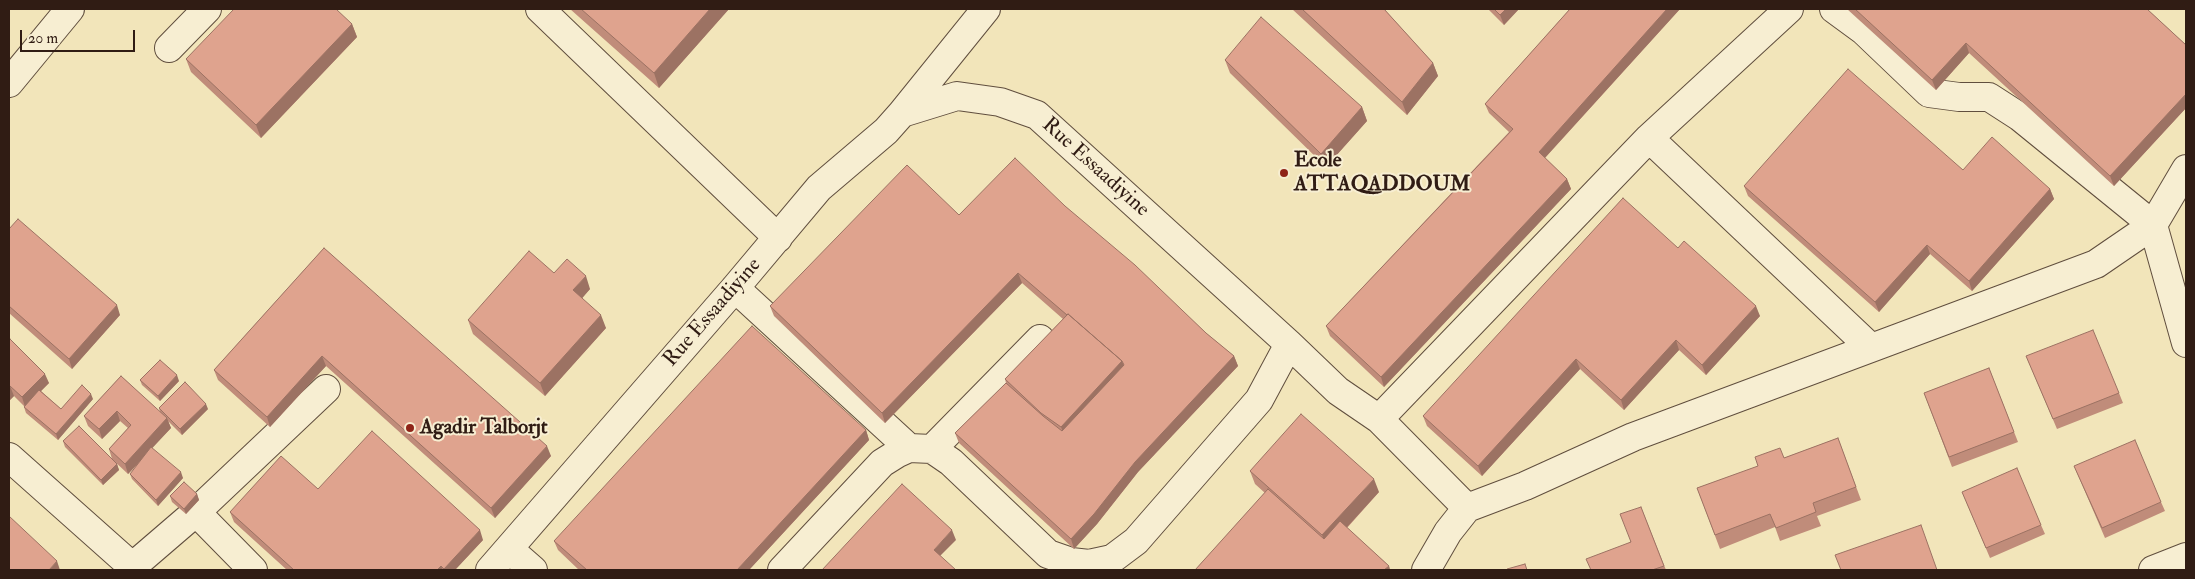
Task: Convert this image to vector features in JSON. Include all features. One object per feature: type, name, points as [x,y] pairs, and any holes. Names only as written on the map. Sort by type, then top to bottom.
[{"type":"street","points":[[9,83],[70,9]]},
{"type":"street","points":[[170,48],[207,9]]},
{"type":"street","points":[[540,9],[778,238]]},
{"type":"street","points":[[902,113],[986,9]]},
{"type":"street","points":[[1379,419],[1649,138],[1789,9]]},
{"type":"street","points":[[1834,9],[1864,31],[1929,93],[1989,98],[2020,117],[2153,225],[2186,343]]},
{"type":"street","name":"Rue Essaadiyine","points":[[490,570],[735,288],[819,188],[886,131],[902,113],[957,96],[1000,102],[1037,115],[1289,344],[1338,391],[1379,419],[1467,508]]},
{"type":"street","points":[[1649,138],[1871,348]]},
{"type":"street","points":[[1426,570],[1448,532],[1467,508],[1525,486],[1633,437],[2096,264],[2153,225],[2186,169]]},
{"type":"street","points":[[735,288],[920,448],[951,462],[1048,554],[1071,562],[1089,564],[1112,560],[1136,541],[1259,400],[1289,344]]},
{"type":"street","points":[[782,570],[882,463],[898,453],[920,448],[1040,339]]},
{"type":"street","points":[[9,457],[126,567],[196,512],[326,389]]},
{"type":"street","points":[[196,512],[253,570]]},
{"type":"street","points":[[509,549],[533,570]]},
{"type":"street","points":[[2153,570],[2186,557]]},
{"type":"building","points":[[234,9],[336,9],[352,24],[256,125],[186,59]]},
{"type":"building","points":[[581,9],[710,9],[654,73]]},
{"type":"building","points":[[1302,9],[1384,9],[1433,63],[1402,102]]},
{"type":"building","points":[[1494,9],[1506,9],[1500,15]]},
{"type":"building","points":[[1570,9],[1667,9],[1539,152],[1567,179],[1381,377],[1326,326],[1513,129],[1485,104]]},
{"type":"building","points":[[1855,9],[2147,9],[2186,45],[2186,94],[2110,176],[1966,43],[1932,80]]},
{"type":"building","points":[[1261,17],[1362,107],[1321,154],[1225,60]]},
{"type":"building","points":[[1848,69],[1963,170],[1992,137],[2050,189],[1969,281],[1927,245],[1875,302],[1744,186]]},
{"type":"building","points":[[1015,158],[1065,206],[1135,265],[1206,333],[1234,356],[1135,462],[1094,514],[1071,539],[955,433],[1006,383],[1062,431],[1124,365],[1122,361],[1068,314],[1018,273],[882,413],[770,306],[907,165],[959,215]]},
{"type":"building","points":[[1623,198],[1678,248],[1684,241],[1756,306],[1702,365],[1676,340],[1621,400],[1576,359],[1478,466],[1423,416]]},
{"type":"building","points":[[18,219],[117,305],[69,359],[9,306],[9,229]]},
{"type":"building","points":[[324,248],[547,446],[491,508],[322,356],[267,417],[214,370]]},
{"type":"building","points":[[529,251],[554,273],[567,259],[586,276],[573,290],[601,315],[540,383],[468,320]]},
{"type":"building","points":[[1068,314],[1122,361],[1061,427],[1041,413],[1005,379]]},
{"type":"building","points":[[752,326],[866,430],[737,570],[587,570],[554,541]]},
{"type":"building","points":[[2093,330],[2119,393],[2053,419],[2026,356]]},
{"type":"building","points":[[10,339],[45,374],[22,397],[10,386],[9,388]]},
{"type":"building","points":[[160,360],[177,375],[158,396],[140,380]]},
{"type":"building","points":[[1989,368],[2014,432],[1949,457],[1924,393]]},
{"type":"building","points":[[121,376],[167,418],[125,464],[109,449],[131,425],[117,411],[99,429],[84,416]]},
{"type":"building","points":[[185,382],[206,404],[180,429],[159,408]]},
{"type":"building","points":[[82,385],[91,394],[56,434],[24,407],[39,390],[61,409]]},
{"type":"building","points":[[1301,414],[1374,479],[1322,535],[1250,471]]},
{"type":"building","points":[[79,426],[117,464],[101,480],[63,441]]},
{"type":"building","points":[[372,431],[480,530],[444,569],[441,566],[437,570],[294,570],[230,512],[281,456],[318,489]]},
{"type":"building","points":[[1838,438],[1856,487],[1813,503],[1816,512],[1776,528],[1770,514],[1715,535],[1697,488],[1758,466],[1755,457],[1780,448],[1784,458]]},
{"type":"building","points":[[2135,440],[2161,502],[2102,528],[2074,466]]},
{"type":"building","points":[[151,447],[181,472],[156,500],[130,474]]},
{"type":"building","points":[[2017,468],[2041,525],[1986,548],[1962,492]]},
{"type":"building","points":[[184,482],[197,494],[184,509],[170,496]]},
{"type":"building","points":[[902,484],[952,530],[934,550],[956,570],[822,570]]},
{"type":"building","points":[[1268,489],[1324,539],[1340,521],[1389,566],[1384,570],[1195,570]]},
{"type":"building","points":[[1641,507],[1664,566],[1652,570],[1591,570],[1586,559],[1631,542],[1620,514]]},
{"type":"building","points":[[9,516],[57,561],[49,570],[9,570]]},
{"type":"building","points":[[1921,525],[1937,570],[1841,570],[1835,555]]},
{"type":"building","points":[[1525,564],[1527,570],[1507,570],[1507,569]]},
{"type":"place","name":"Ecole ATTAQADDOUM","points":[[1284,173]]},
{"type":"place","name":"Agadir Talborjt","points":[[410,428]]}]
